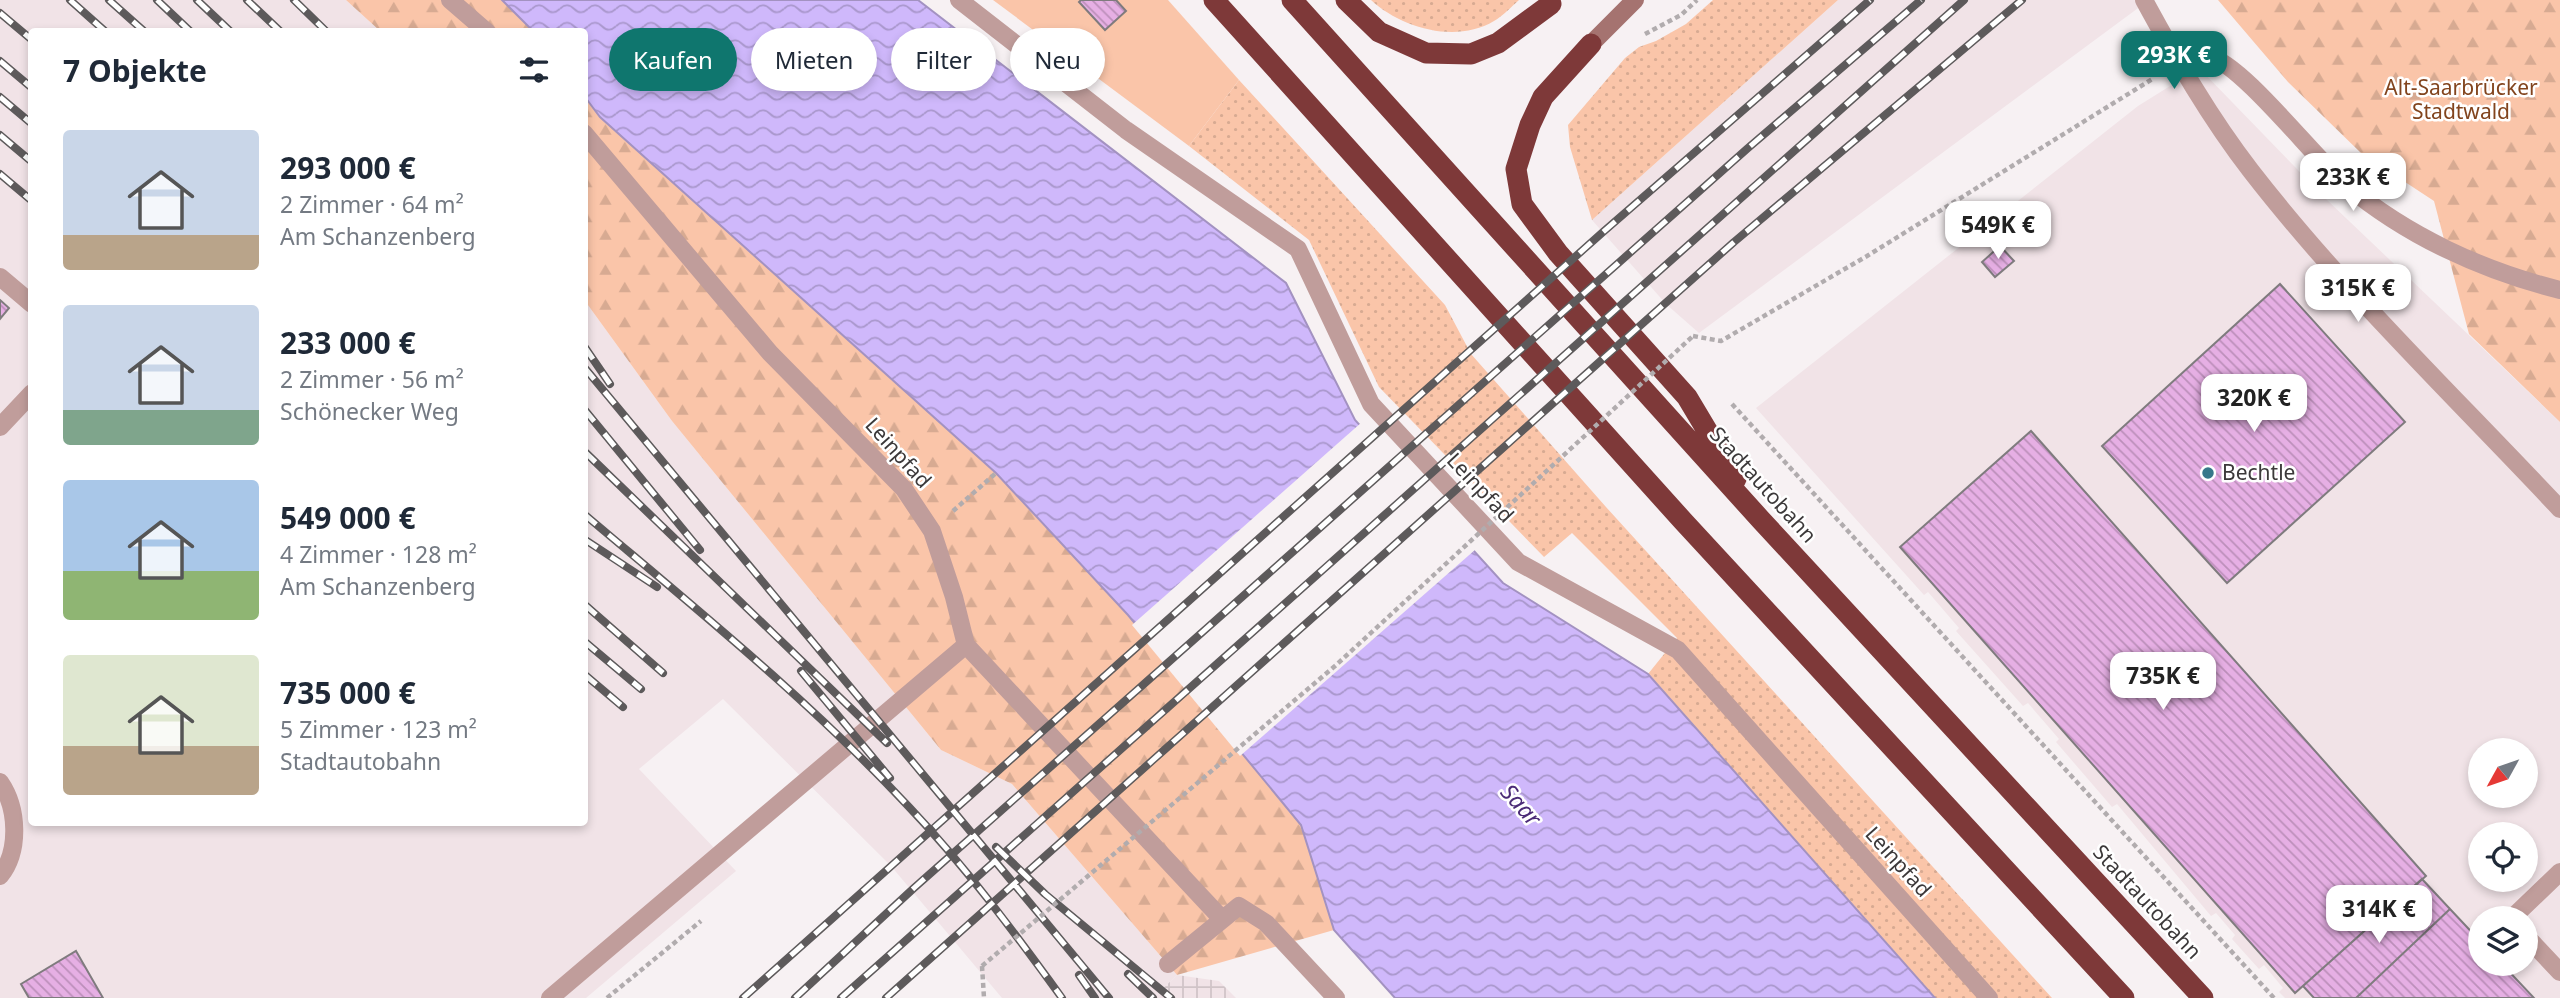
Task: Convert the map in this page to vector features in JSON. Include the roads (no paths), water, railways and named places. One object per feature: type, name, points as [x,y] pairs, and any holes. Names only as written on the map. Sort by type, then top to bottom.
[{"type":"highway","points":[[1214,0],[1674,510],[2124,998]]},
{"type":"highway","name":"Stadtautobahn","points":[[1293,0],[1761,520],[2203,998]]},
{"type":"highway","points":[[1346,0],[1379,32],[1426,53],[1460,54],[1471,54],[1498,43],[1553,2]]},
{"type":"highway","points":[[1591,44],[1543,97],[1530,125],[1516,169],[1522,204],[1558,253],[1687,397],[1761,520]]},
{"type":"main road","points":[[1591,44],[1634,0]]},
{"type":"street","points":[[450,0],[482,28]]},
{"type":"street","name":"Leinpfad","points":[[958,0],[1126,130],[1298,249],[1371,404],[1518,562],[1678,650],[1989,998]]},
{"type":"street","points":[[2144,0],[2178,61],[2251,171],[2339,275],[2560,509]]},
{"type":"street","points":[[2178,61],[2210,57],[2240,76],[2346,185],[2407,226],[2470,262],[2560,290]]},
{"type":"street","name":"Leinpfad","points":[[588,138],[771,353],[904,489],[932,531],[954,597],[966,645],[1221,918]]},
{"type":"street","points":[[0,277],[28,301]]},
{"type":"street","points":[[0,427],[28,397]]},
{"type":"street","points":[[550,998],[966,645]]},
{"type":"street","points":[[0,782],[8,794],[16,838],[0,876]]},
{"type":"street","points":[[2525,906],[2560,872]]},
{"type":"street","points":[[1168,964],[1239,906],[1266,923],[1336,998]]},
{"type":"street","points":[[2538,949],[2560,972]]},
{"type":"water","name":"Saar","points":[[502,0],[918,0],[954,28],[891,28],[891,91],[996,91],[996,60],[1010,71],[1010,91],[1036,91],[1286,283],[1355,420],[1503,583],[1648,674],[1935,998],[1395,998],[1334,930],[1301,825],[1128,615],[996,473],[600,117],[588,101],[588,28],[530,28]]},
{"type":"railway","points":[[70,0],[102,28]]},
{"type":"railway","points":[[109,0],[140,28]]},
{"type":"railway","points":[[157,0],[187,28]]},
{"type":"railway","points":[[197,0],[227,28]]},
{"type":"railway","points":[[247,0],[277,28]]},
{"type":"railway","points":[[294,0],[323,28]]},
{"type":"railway","points":[[743,998],[1603,232],[1870,0]]},
{"type":"railway","points":[[795,998],[914,888],[1748,148],[1921,0]]},
{"type":"railway","points":[[841,998],[1964,0]]},
{"type":"railway","points":[[886,998],[1734,242],[2022,0]]},
{"type":"railway","points":[[0,13],[28,37]]},
{"type":"railway","points":[[0,61],[28,85]]},
{"type":"railway","points":[[0,97],[28,121]]},
{"type":"railway","points":[[0,135],[28,159]]},
{"type":"railway","points":[[0,174],[28,198]]},
{"type":"railway","points":[[588,352],[610,384]]},
{"type":"railway","points":[[588,372],[1109,998]]},
{"type":"railway","points":[[588,414],[700,550]]},
{"type":"railway","points":[[588,455],[887,743]]},
{"type":"railway","points":[[588,517],[751,656],[871,768],[930,829],[1007,924],[1062,998]]},
{"type":"railway","points":[[588,542],[657,587]]},
{"type":"railway","points":[[588,607],[663,673]]},
{"type":"railway","points":[[588,644],[641,689]]},
{"type":"railway","points":[[801,671],[890,778]]},
{"type":"railway","points":[[588,677],[623,707]]},
{"type":"railway","points":[[996,847],[1045,894],[1171,998]]},
{"type":"railway","points":[[1128,974],[1153,998]]},
{"type":"railway","points":[[1079,975],[1095,998]]},
{"type":"place","name":"Bechtle","points":[[2208,473]]},
{"type":"park label","name":"Alt-Saarbrücker Stadtwald","points":[[2461,100]]}]
